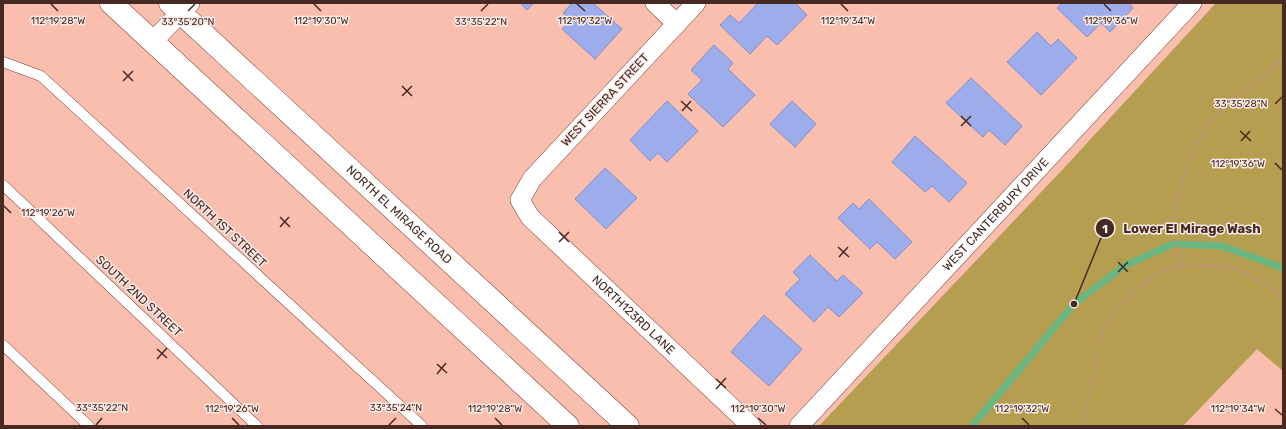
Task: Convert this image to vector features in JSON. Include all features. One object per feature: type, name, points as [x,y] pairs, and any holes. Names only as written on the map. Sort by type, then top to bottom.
[{"type":"main road","points":[[111,3],[568,426]]},
{"type":"main road","name":"NORTH EL MIRAGE ROAD","points":[[180,6],[628,426]]},
{"type":"street","points":[[655,3],[676,24]]},
{"type":"street","name":"WEST SIERRA STREET","points":[[520,200],[532,178],[696,3]]},
{"type":"street","name":"WEST CANTERBURY DRIVE","points":[[799,426],[1192,3]]},
{"type":"street","points":[[153,42],[180,6]]},
{"type":"street","name":"NORTH123RD LANE","points":[[520,200],[530,217],[751,426]]},
{"type":"lane","name":"NORTH 1ST STREET","points":[[3,62],[40,76],[420,424]]},
{"type":"lane","name":"SOUTH 2ND STREET","points":[[3,185],[258,426]]},
{"type":"lane","points":[[3,345],[89,426]]},
{"type":"lane","points":[[407,426],[420,424]]},
{"type":"path","points":[[1180,266],[1175,235],[1175,217],[1180,186],[1191,154],[1210,122],[1232,99],[1259,80],[1283,58]]},
{"type":"path","points":[[1081,426],[1096,368],[1101,334],[1119,307],[1135,290],[1158,272],[1180,266],[1206,265],[1234,268],[1262,281],[1283,296]]},
{"type":"shaded area","points":[[1216,3],[1283,3],[1283,371],[1257,349],[1183,426],[819,426],[1064,168]]},
{"type":"building","points":[[520,3],[534,3],[527,10]]},
{"type":"building","points":[[572,3],[593,3],[622,29],[595,59],[562,29],[571,20],[563,13]]},
{"type":"building","points":[[758,3],[795,3],[807,15],[777,45],[767,36],[750,54],[720,25],[730,15],[739,23]]},
{"type":"building","points":[[1062,3],[1129,3],[1133,8],[1110,32],[1101,23],[1087,37],[1057,8]]},
{"type":"building","points":[[1037,32],[1051,46],[1058,39],[1077,58],[1041,95],[1007,62]]},
{"type":"building","points":[[714,45],[733,63],[728,69],[755,95],[723,127],[688,94],[702,80],[691,70]]},
{"type":"building","points":[[971,78],[1022,126],[1005,145],[989,130],[983,137],[946,103]]},
{"type":"building","points":[[667,101],[698,131],[667,162],[658,153],[650,161],[630,140]]},
{"type":"building","points":[[792,101],[816,124],[795,147],[770,124]]},
{"type":"building","points":[[915,136],[967,183],[949,202],[932,186],[925,192],[892,162]]},
{"type":"building","points":[[605,168],[637,198],[606,229],[575,199]]},
{"type":"building","points":[[869,199],[912,242],[895,259],[877,242],[870,249],[838,218],[853,203],[859,209]]},
{"type":"building","points":[[810,255],[837,281],[843,275],[863,293],[839,317],[828,307],[814,322],[785,294],[800,279],[793,272]]},
{"type":"building","points":[[764,315],[802,349],[769,386],[731,352]]},
{"type":"waterway","points":[[972,426],[1074,304],[1124,266],[1176,244],[1222,246],[1283,268]]},
{"type":"place","name":"Lower El Mirage Wash","points":[[1074,304]]}]
